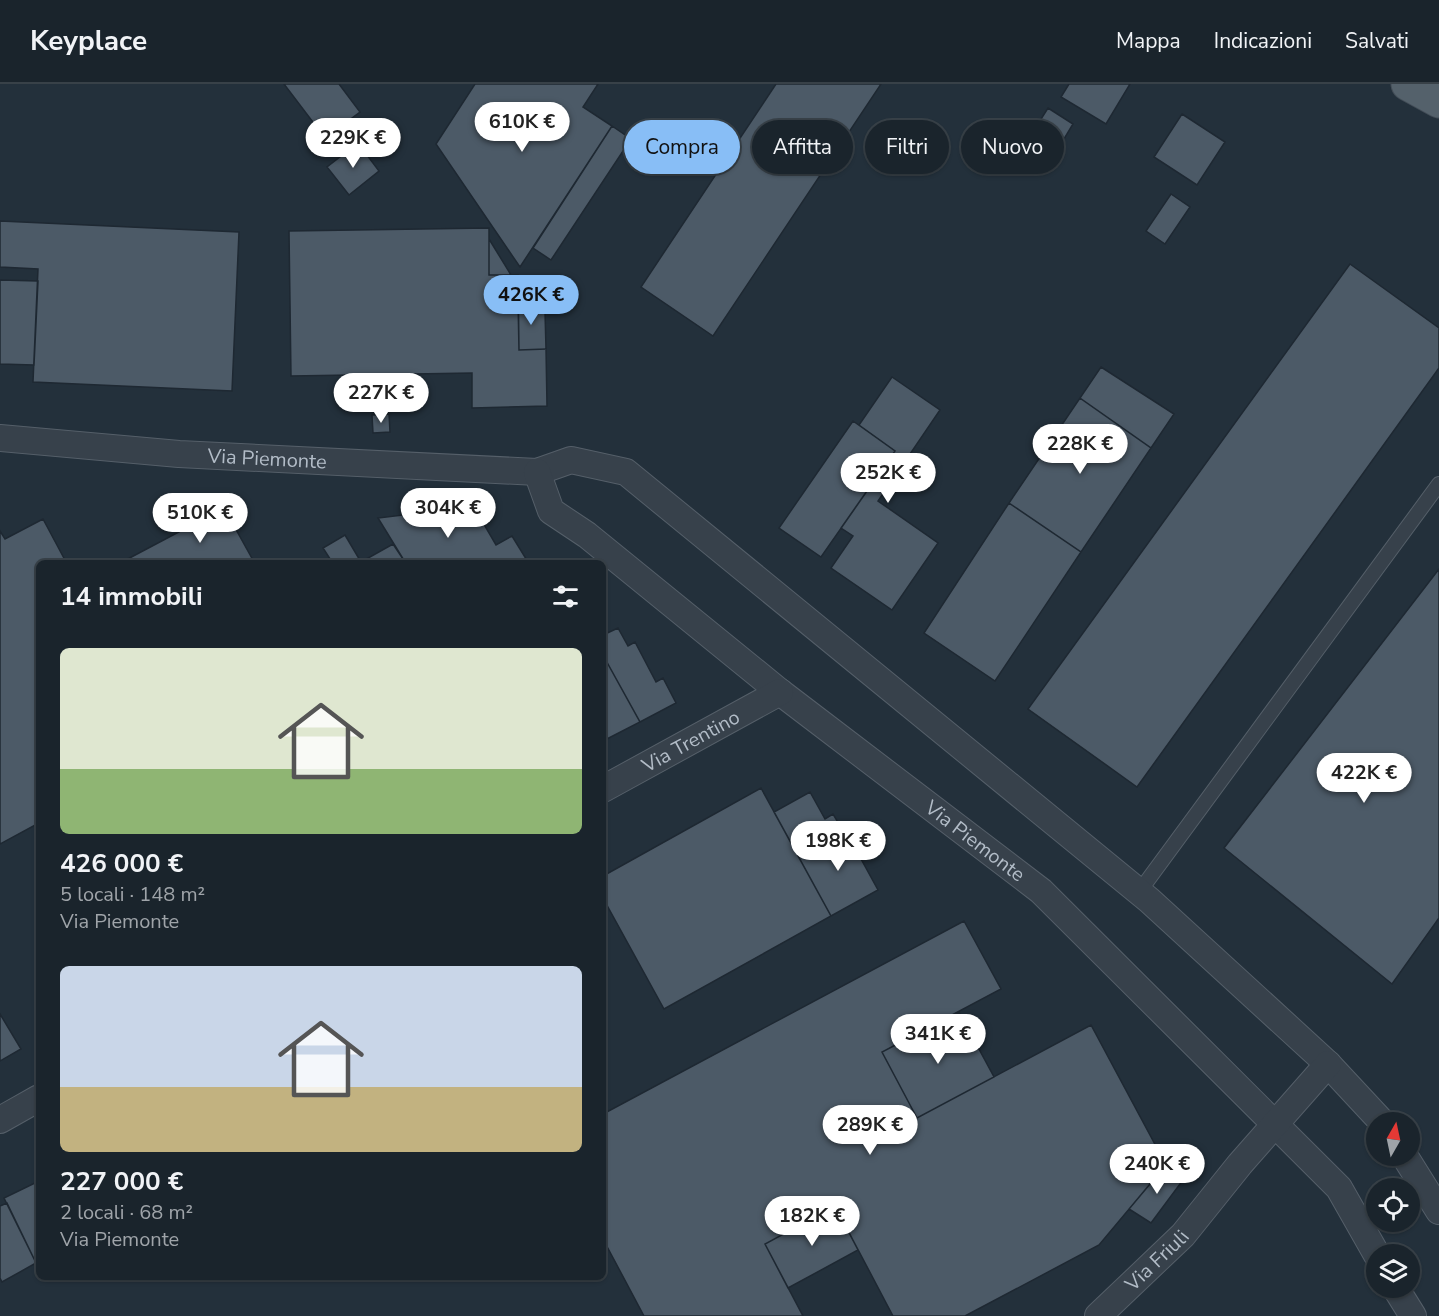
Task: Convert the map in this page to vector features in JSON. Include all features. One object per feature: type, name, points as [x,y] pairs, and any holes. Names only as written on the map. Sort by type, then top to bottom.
[{"type":"main road","points":[[1408,84],[1439,101]]},
{"type":"street","name":"Via Piemonte","points":[[0,438],[179,454],[537,472],[571,460],[626,472],[1139,892],[1328,1064],[1373,1112]]},
{"type":"street","name":"Via Piemonte","points":[[537,472],[551,511],[587,535],[780,692],[1041,891],[1339,1188],[1371,1244]]},
{"type":"street","name":"Via Trentino","points":[[606,787],[780,692]]},
{"type":"street","name":"Via Friuli","points":[[1098,1316],[1184,1235],[1240,1164],[1328,1064]]},
{"type":"street","points":[[0,1120],[36,1100]]},
{"type":"street","points":[[1411,1166],[1439,1211]]},
{"type":"street","points":[[1402,1298],[1413,1316]]},
{"type":"lane","points":[[1139,892],[1439,484]]},
{"type":"building","points":[[284,84],[339,84],[360,112],[325,138]]},
{"type":"building","points":[[475,84],[598,84],[583,107],[612,126],[520,267],[436,144]]},
{"type":"building","points":[[776,84],[881,84],[853,126],[853,120],[752,120]]},
{"type":"building","points":[[1069,84],[1130,84],[1106,124],[1061,97]]},
{"type":"building","points":[[1048,108],[1073,124],[1064,139],[1064,120],[1040,120]]},
{"type":"building","points":[[1182,114],[1225,142],[1197,185],[1154,157]]},
{"type":"building","points":[[752,120],[752,174],[821,174],[713,336],[641,287],[716,174],[740,174],[740,138]]},
{"type":"building","points":[[612,126],[624,134],[624,150],[551,260],[533,248]]},
{"type":"building","points":[[358,143],[379,171],[349,195],[327,167]]},
{"type":"building","points":[[1171,194],[1190,207],[1165,244],[1146,231]]},
{"type":"building","points":[[0,221],[239,232],[232,391],[33,382],[38,269],[0,267]]},
{"type":"building","points":[[489,228],[489,275],[518,275],[519,350],[546,349],[547,406],[472,408],[472,373],[291,376],[289,231]]},
{"type":"building","points":[[489,239],[511,275],[489,275]]},
{"type":"building","points":[[1350,264],[1439,328],[1439,368],[1137,787],[1028,709]]},
{"type":"building","points":[[0,280],[38,281],[34,365],[0,364]]},
{"type":"building","points":[[538,299],[538,312],[545,312],[546,349],[519,350],[518,300]]},
{"type":"building","points":[[1101,367],[1174,414],[1151,448],[1080,398]]},
{"type":"building","points":[[892,377],[940,410],[878,501],[938,543],[892,610],[831,568],[853,536],[841,528],[895,451],[859,425]]},
{"type":"building","points":[[1080,398],[1151,448],[1081,552],[1009,503]]},
{"type":"building","points":[[389,414],[390,432],[373,433],[372,415]]},
{"type":"building","points":[[853,421],[895,451],[821,557],[779,528]]},
{"type":"building","points":[[1009,503],[1081,552],[995,681],[924,633]]},
{"type":"building","points":[[224,508],[253,560],[126,560]]},
{"type":"building","points":[[436,511],[478,514],[496,545],[512,536],[527,560],[404,560],[378,518]]},
{"type":"building","points":[[43,519],[65,560],[36,560],[36,825],[0,844],[0,531],[5,539]]},
{"type":"building","points":[[345,535],[360,560],[331,560],[323,548]]},
{"type":"building","points":[[393,544],[404,560],[365,560]]},
{"type":"building","points":[[1439,569],[1439,918],[1392,984],[1224,848]]},
{"type":"building","points":[[618,628],[628,646],[635,642],[656,682],[663,678],[676,703],[640,722],[606,660],[606,634]]},
{"type":"building","points":[[606,660],[640,722],[606,739]]},
{"type":"building","points":[[761,788],[831,916],[664,1009],[606,903],[606,874]]},
{"type":"building","points":[[810,792],[825,819],[833,814],[842,829],[797,854],[774,812]]},
{"type":"building","points":[[844,828],[878,890],[831,916],[797,854]]},
{"type":"building","points":[[964,921],[1001,989],[882,1052],[917,1118],[1091,1025],[1166,1165],[1099,1245],[965,1316],[893,1316],[835,1206],[765,1244],[803,1316],[644,1316],[606,1245],[606,1112]]},
{"type":"building","points":[[959,1012],[994,1077],[917,1118],[882,1052]]},
{"type":"building","points":[[0,1014],[21,1049],[0,1061]]},
{"type":"building","points":[[1165,1166],[1183,1180],[1151,1223],[1129,1209]]},
{"type":"building","points":[[36,1182],[36,1263],[4,1198]]},
{"type":"building","points":[[7,1203],[36,1263],[2,1282],[0,1278],[0,1206]]},
{"type":"building","points":[[835,1206],[858,1250],[788,1288],[765,1244]]}]
